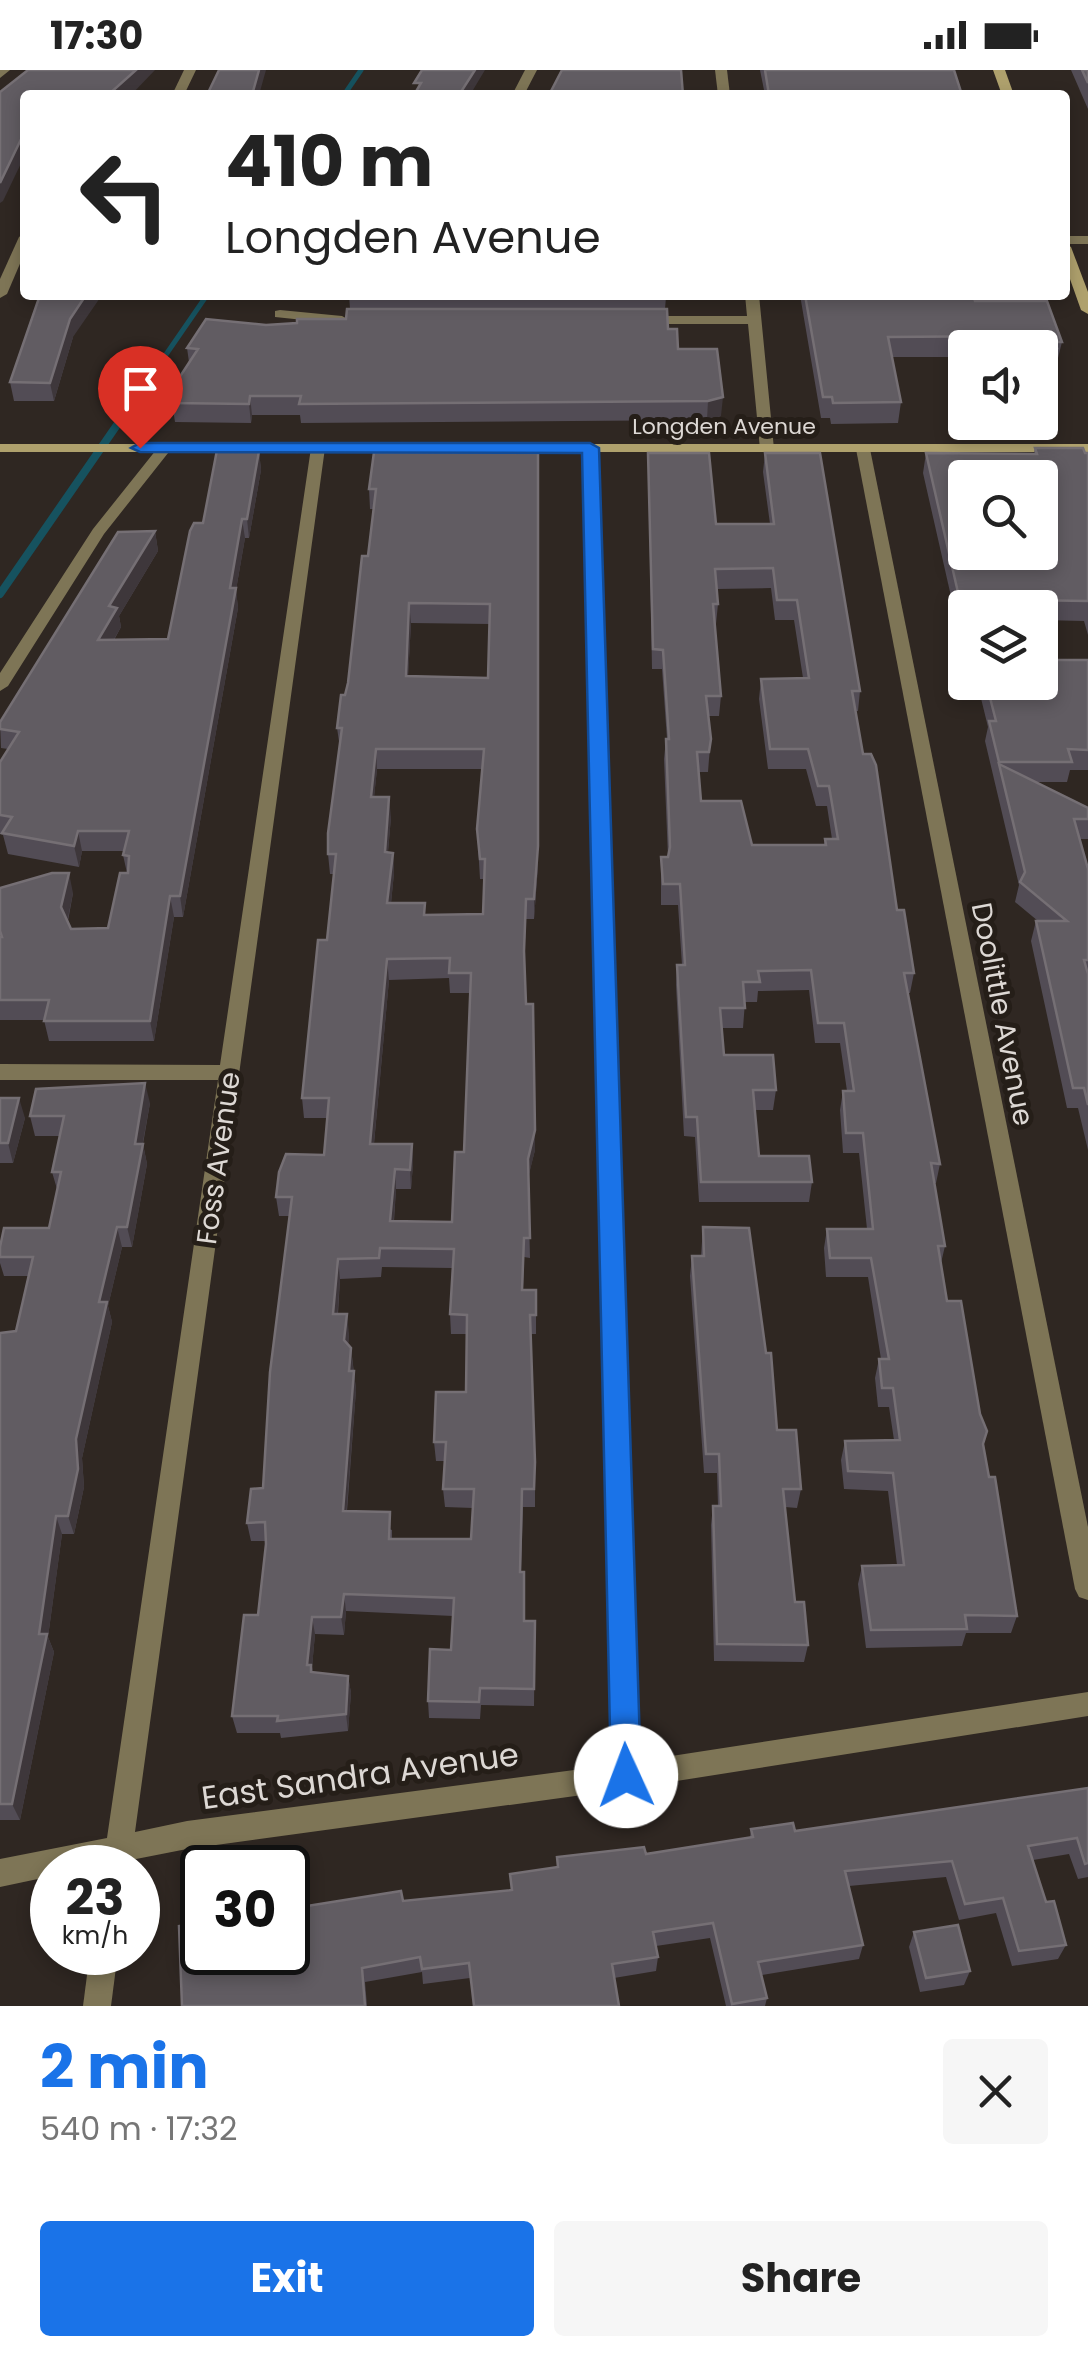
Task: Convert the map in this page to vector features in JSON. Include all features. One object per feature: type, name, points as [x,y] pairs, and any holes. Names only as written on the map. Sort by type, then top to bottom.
[{"type":"street","points":[[0,294],[20,248]]},
{"type":"street","points":[[1070,258],[1088,310]]},
{"type":"street","points":[[753,300],[767,449]]},
{"type":"street","points":[[280,314],[366,320]]},
{"type":"street","points":[[619,320],[756,320]]},
{"type":"street","name":"Longden Avenue","points":[[0,448],[1088,448]]},
{"type":"street","points":[[0,686],[98,532],[164,448]]},
{"type":"street","name":"Foss Avenue","points":[[119,1845],[318,448]]},
{"type":"street","points":[[590,448],[626,1776]]},
{"type":"street","name":"Doolittle Avenue","points":[[863,449],[1088,1590]]},
{"type":"street","points":[[0,1072],[230,1073]]},
{"type":"street","name":"East Sandra Avenue","points":[[159,1845],[187,1835],[626,1776],[1088,1704]]},
{"type":"street","name":"East Sandra Avenue","points":[[0,1874],[30,1870]]},
{"type":"street","points":[[97,2006],[101,1975]]},
{"type":"building","points":[[28,70],[136,70],[114,90],[20,90],[20,141],[0,183],[0,92]]},
{"type":"building","points":[[219,70],[259,70],[253,90],[209,90]]},
{"type":"building","points":[[422,70],[475,70],[462,90],[417,90],[421,83],[414,83]]},
{"type":"building","points":[[562,70],[681,70],[683,90],[552,90]]},
{"type":"building","points":[[765,70],[954,70],[960,90],[768,90]]},
{"type":"building","points":[[38,300],[83,300],[70,319],[50,383],[10,382]]},
{"type":"building","points":[[806,300],[1047,301],[1058,330],[948,330],[948,337],[888,337],[901,402],[833,403],[832,397],[823,397]]},
{"type":"building","points":[[347,309],[667,309],[668,329],[677,329],[678,349],[717,349],[723,397],[708,401],[299,404],[301,396],[250,396],[249,404],[172,403],[179,378],[198,349],[187,348],[206,319],[266,325],[297,323],[297,319],[346,319]]},
{"type":"building","points":[[1035,448],[1083,448],[1088,453],[1088,601],[1058,601],[1058,590],[957,590],[953,570],[1058,570],[1058,460],[948,460],[948,549],[926,453],[1037,454]]},
{"type":"building","points":[[217,450],[259,451],[247,519],[242,519],[230,588],[236,588],[180,896],[170,896],[150,1021],[44,1021],[49,1000],[0,1000],[0,888],[52,873],[69,873],[61,907],[71,929],[108,928],[120,873],[128,873],[129,856],[123,855],[129,831],[78,831],[74,846],[2,833],[12,817],[0,815],[0,762],[19,732],[0,729],[0,722],[118,532],[155,531],[109,606],[117,608],[98,640],[168,639],[190,531],[194,523],[203,523]]},
{"type":"building","points":[[374,452],[538,453],[538,846],[534,899],[526,899],[524,951],[526,1004],[533,1004],[535,1130],[528,1159],[530,1238],[524,1238],[522,1290],[536,1290],[536,1315],[530,1315],[535,1462],[534,1489],[522,1489],[520,1572],[524,1572],[524,1621],[535,1621],[534,1689],[480,1688],[479,1702],[428,1701],[430,1649],[451,1650],[454,1598],[344,1594],[341,1617],[312,1617],[307,1665],[311,1665],[311,1672],[348,1676],[346,1714],[277,1721],[278,1716],[232,1716],[244,1615],[258,1615],[266,1544],[265,1522],[247,1523],[251,1489],[263,1488],[270,1372],[292,1197],[276,1197],[279,1172],[286,1154],[324,1155],[329,1098],[302,1098],[318,940],[327,940],[336,854],[328,854],[328,833],[342,728],[337,728],[341,695],[345,695],[348,683],[362,556],[368,556],[376,489],[369,489]],"holes":[[[409,603],[490,604],[488,678],[406,676]],[[376,749],[484,749],[477,829],[480,859],[485,859],[483,914],[424,915],[425,903],[387,903],[393,853],[385,852],[389,797],[371,797]],[[450,958],[449,973],[471,973],[464,1152],[455,1152],[452,1222],[390,1221],[395,1169],[410,1170],[412,1144],[370,1144],[387,959]],[[380,1248],[454,1249],[450,1314],[467,1315],[466,1392],[436,1392],[434,1442],[446,1442],[443,1489],[474,1489],[471,1539],[389,1539],[390,1512],[343,1511],[354,1371],[349,1371],[351,1348],[344,1340],[347,1314],[333,1314],[338,1259],[379,1258]]]},
{"type":"building","points":[[648,453],[709,453],[716,524],[774,524],[765,453],[820,453],[860,691],[852,691],[863,754],[871,754],[876,765],[897,910],[904,910],[914,973],[904,973],[940,1164],[931,1163],[945,1246],[938,1246],[947,1301],[961,1301],[980,1414],[987,1431],[983,1444],[989,1477],[995,1477],[1017,1616],[965,1615],[967,1629],[871,1630],[862,1566],[904,1565],[893,1473],[848,1471],[845,1441],[900,1440],[893,1388],[882,1388],[879,1359],[889,1359],[871,1258],[830,1258],[827,1229],[873,1229],[863,1133],[846,1133],[843,1091],[854,1091],[844,1023],[818,1023],[811,970],[758,971],[760,982],[743,982],[745,1008],[720,1008],[724,1055],[773,1055],[776,1090],[753,1090],[759,1156],[809,1156],[812,1182],[701,1182],[697,1117],[686,1117],[677,965],[685,965],[680,884],[663,884],[661,857],[668,857],[670,847],[669,739],[663,650],[653,649]],"holes":[[[773,568],[777,600],[797,600],[809,678],[761,679],[770,749],[808,749],[818,786],[829,786],[838,839],[825,839],[826,845],[752,845],[741,801],[701,801],[697,752],[709,752],[711,739],[706,696],[721,696],[713,604],[718,604],[715,569]]]},
{"type":"building","points":[[1058,660],[1088,660],[1088,750],[1068,749],[1072,762],[999,762],[989,721],[996,721],[991,700],[1058,700]]},
{"type":"building","points":[[999,764],[1088,808],[1088,819],[1074,819],[1088,869],[1088,960],[1084,960],[1088,974],[1088,1105],[1084,1088],[1073,1088],[1036,921],[1067,921],[1020,882],[1025,872]]},
{"type":"building","points":[[145,1083],[135,1144],[143,1144],[127,1227],[117,1227],[99,1302],[107,1302],[76,1439],[78,1469],[68,1516],[56,1516],[39,1634],[47,1634],[12,1804],[0,1804],[0,1333],[16,1331],[33,1257],[0,1257],[0,1247],[4,1228],[49,1228],[61,1172],[52,1172],[64,1116],[30,1116],[36,1089]]},
{"type":"building","points":[[0,1098],[19,1098],[8,1143],[0,1143]]},
{"type":"building","points":[[703,1227],[749,1228],[766,1353],[771,1353],[777,1430],[796,1430],[801,1489],[783,1489],[795,1602],[804,1602],[808,1645],[717,1644],[713,1506],[721,1506],[719,1454],[706,1454],[692,1256],[704,1256]]},
{"type":"building","points":[[1088,1788],[1088,1863],[1085,1864],[1077,1838],[1028,1846],[1046,1902],[1054,1901],[1066,1945],[1019,1951],[1003,1898],[965,1904],[952,1861],[845,1871],[863,1945],[758,1962],[767,1998],[732,2004],[713,1923],[653,1932],[658,1957],[612,1964],[619,2006],[474,2006],[469,1963],[422,1969],[420,1957],[362,1968],[365,2006],[182,2006],[181,1975],[310,1975],[310,1905],[401,1891],[403,1901],[512,1890],[510,1874],[558,1867],[557,1857],[644,1847],[646,1854],[753,1837],[751,1829],[793,1823],[795,1831]]},
{"type":"building","points":[[958,1925],[970,1971],[926,1978],[914,1932]]},
{"type":"waterway","points":[[347,90],[361,70]]},
{"type":"waterway","points":[[136,398],[204,300]]},
{"type":"waterway","points":[[0,594],[137,396]]},
{"type":"route","points":[[140,448],[590,448],[626,1776]]}]
